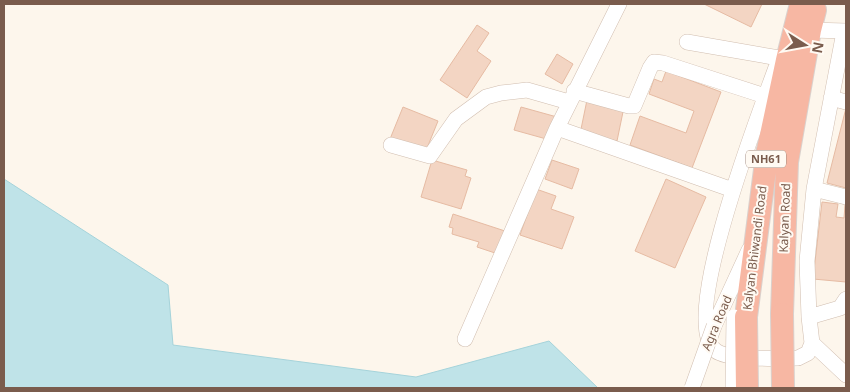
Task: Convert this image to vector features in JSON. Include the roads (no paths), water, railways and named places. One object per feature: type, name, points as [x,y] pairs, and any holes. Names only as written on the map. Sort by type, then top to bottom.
[{"type":"highway","name":"Kalyan Bhiwandi Road","points":[[740,317],[757,230],[767,154],[790,60],[801,4]]},
{"type":"highway","name":"Kalyan Road","points":[[783,388],[782,314],[790,60],[810,30],[817,4]]},
{"type":"highway","name":"NH61","points":[[740,317],[747,388]]},
{"type":"street","points":[[465,339],[557,128],[619,4]]},
{"type":"street","points":[[687,42],[790,60],[765,96],[733,190],[715,253],[707,292],[705,314],[708,336],[714,350],[727,356],[798,358],[808,353],[812,343],[807,261],[814,188],[845,32],[810,30]]},
{"type":"street","points":[[391,145],[430,156],[456,119],[486,97],[501,93],[527,90],[634,106],[654,62],[663,63],[765,96]]},
{"type":"street","points":[[831,98],[846,102]]},
{"type":"street","points":[[557,128],[733,190]]},
{"type":"street","points":[[814,188],[846,197]]},
{"type":"street","name":"Agra Road","points":[[692,388],[714,326],[757,230]]},
{"type":"street","points":[[733,388],[740,317],[734,284]]},
{"type":"street","points":[[809,317],[840,308],[846,299]]},
{"type":"street","points":[[812,343],[846,375]]},
{"type":"water","points":[[4,179],[168,285],[173,345],[416,377],[549,341],[598,388],[4,388]]}]
